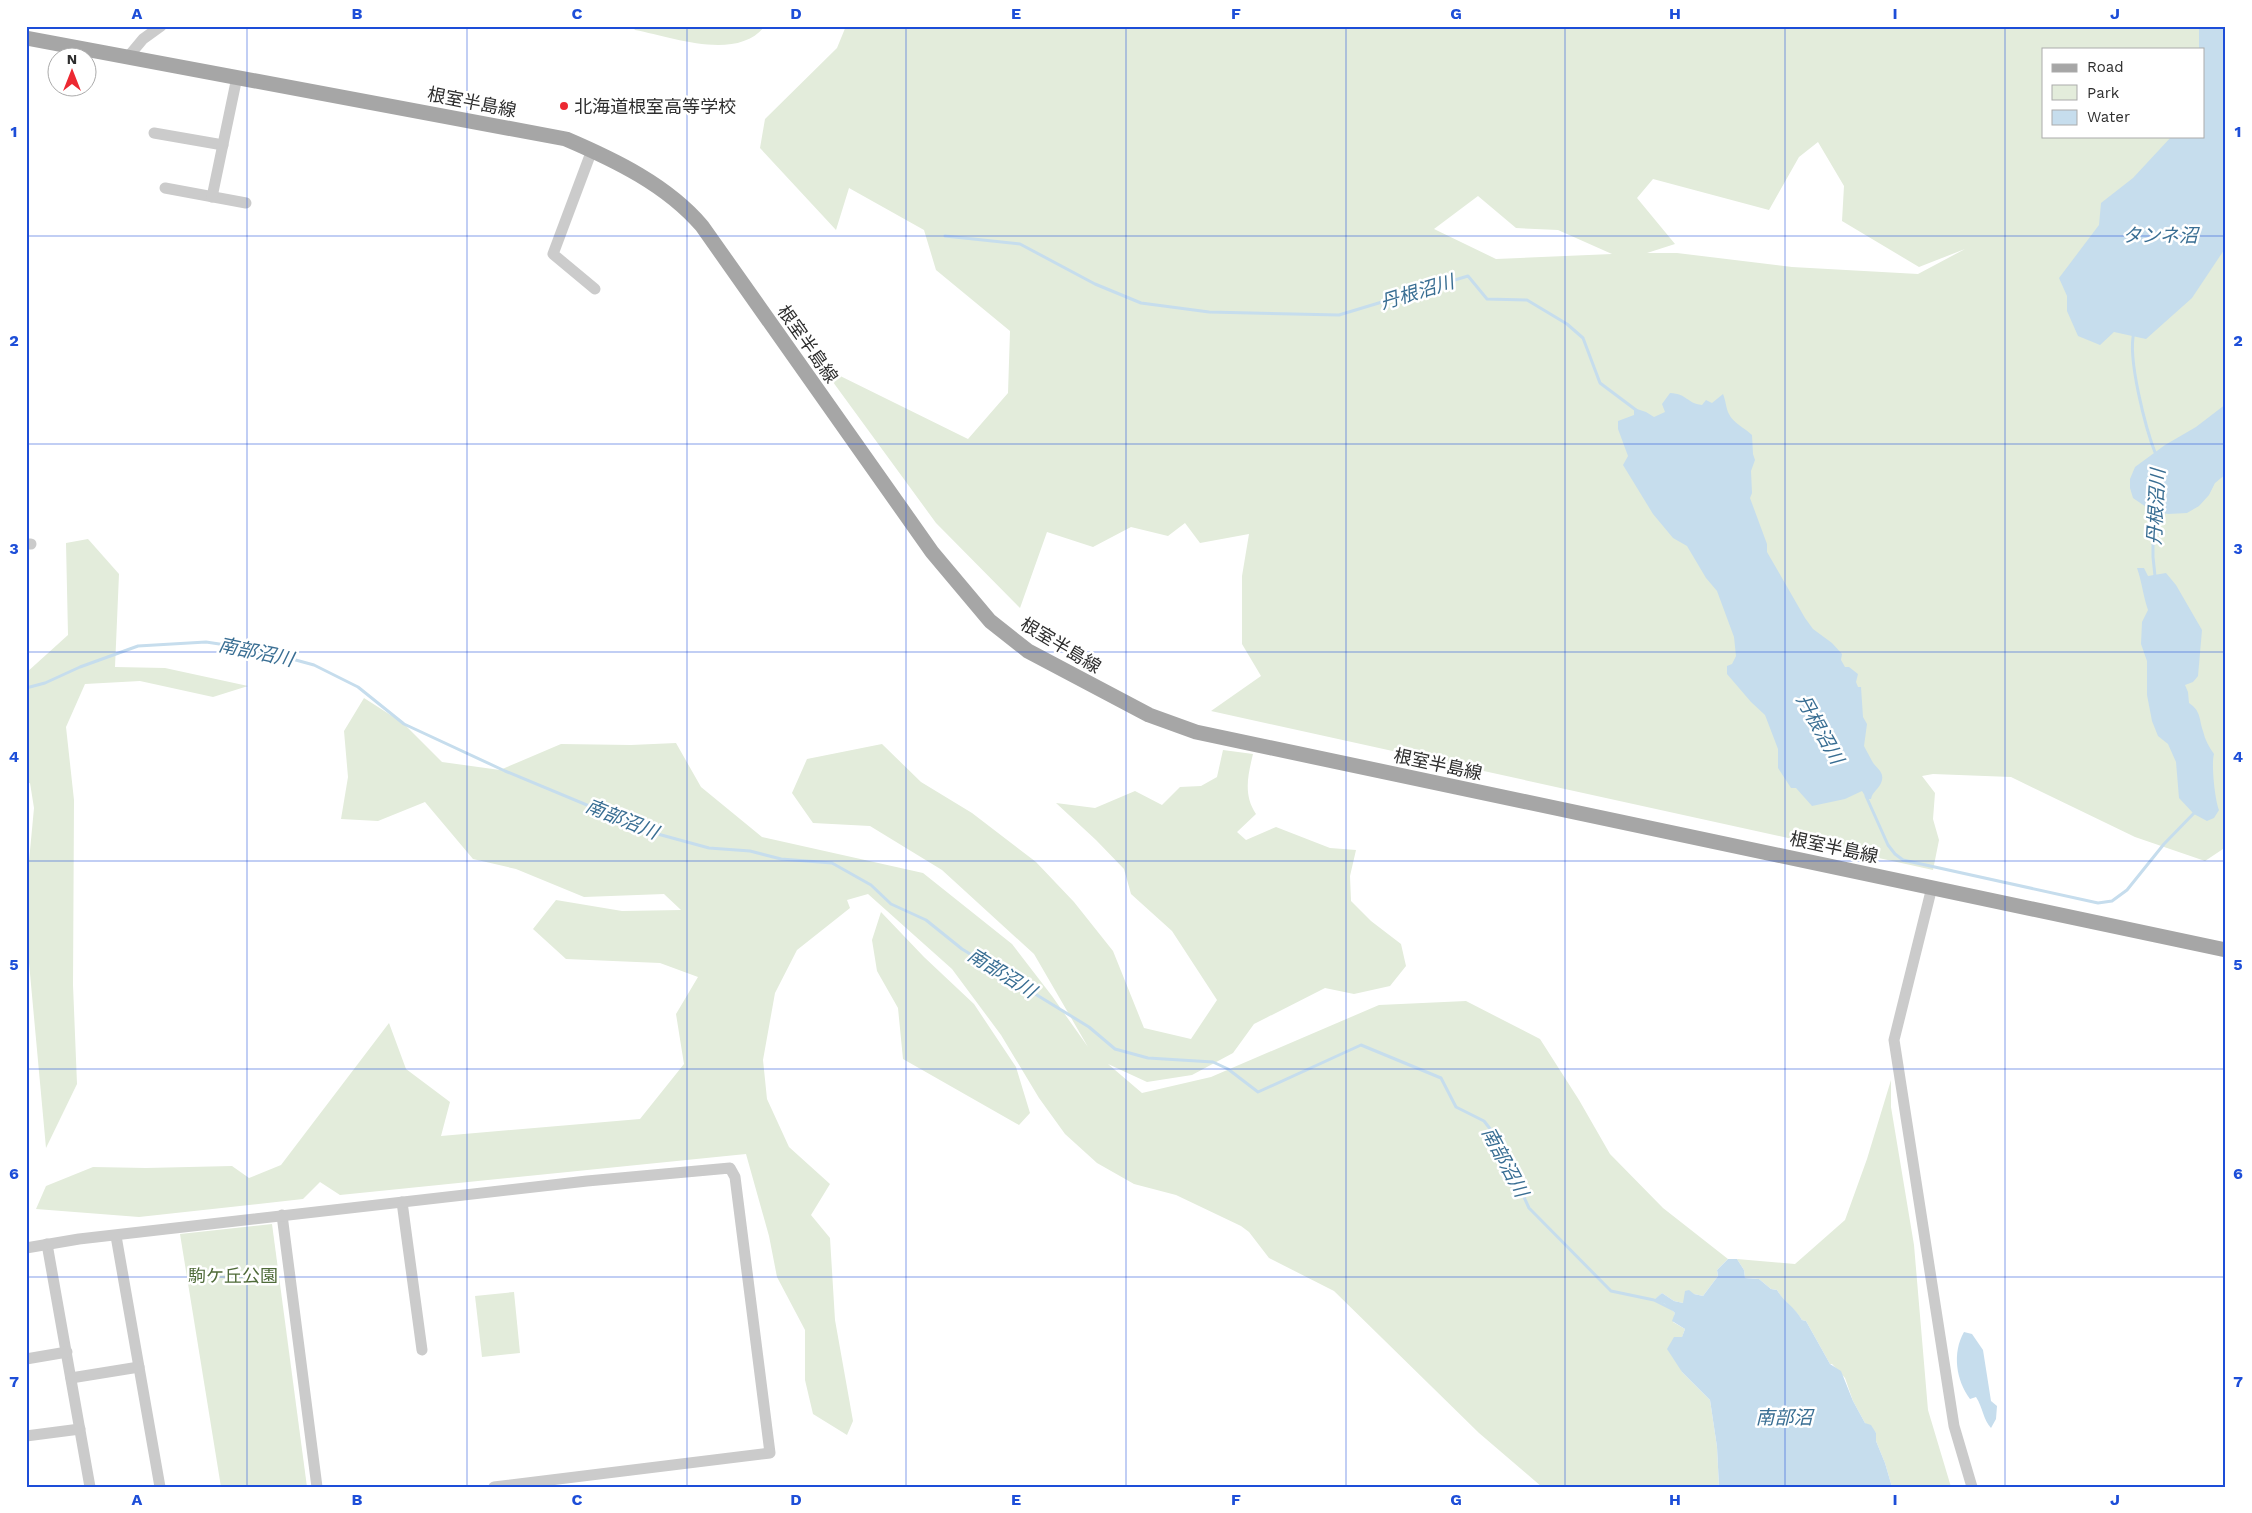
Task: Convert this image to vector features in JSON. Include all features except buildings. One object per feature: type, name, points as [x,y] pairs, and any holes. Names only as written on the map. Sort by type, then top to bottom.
[{"type":"main road","name":"根室半島線","points":[[26,38],[566,139],[637,173],[670,196],[696,219],[932,552],[990,621],[1028,651],[1149,716],[1196,732],[2226,950]]},
{"type":"street","points":[[128,57],[143,39],[161,26]]},
{"type":"street","points":[[212,197],[237,77]]},
{"type":"street","points":[[154,132],[223,145]]},
{"type":"street","points":[[592,150],[553,254],[595,289]]},
{"type":"street","points":[[165,188],[246,203]]},
{"type":"street","points":[[1932,887],[1894,1040],[1954,1426],[1972,1487]]},
{"type":"street","points":[[26,1248],[282,1215],[586,1181],[730,1168],[735,1177],[770,1453],[494,1487]]},
{"type":"street","points":[[402,1202],[422,1350]]},
{"type":"street","points":[[282,1215],[317,1487]]},
{"type":"street","points":[[116,1236],[160,1487]]},
{"type":"street","points":[[47,1244],[90,1487]]},
{"type":"street","points":[[26,1359],[67,1352]]},
{"type":"street","points":[[71,1378],[139,1367]]},
{"type":"street","points":[[26,1436],[80,1429]]},
{"type":"green space","points":[[632,26],[765,26],[753,37],[738,43],[721,45],[685,41],[635,30]]},
{"type":"green space","points":[[846,26],[2226,26],[2226,847],[2205,861],[2135,837],[2011,777],[1933,774],[1922,776],[1935,793],[1933,819],[1939,840],[1933,870],[1211,711],[1261,676],[1242,644],[1242,576],[1249,534],[1200,543],[1185,523],[1168,536],[1131,527],[1093,547],[1047,532],[1020,608],[936,523],[822,367],[968,439],[1008,393],[1010,331],[936,270],[924,230],[849,188],[836,230],[760,148],[765,119],[837,48]],"holes":[[[1818,142],[1844,186],[1842,221],[1919,267],[1965,249],[1918,274],[1792,267],[1677,253],[1647,253],[1675,244],[1637,198],[1653,179],[1769,210],[1799,157]],[[1478,196],[1516,228],[1558,230],[1612,254],[1496,259],[1434,229]]]},
{"type":"green space","points":[[88,539],[119,574],[115,667],[165,668],[248,686],[213,697],[140,681],[85,684],[66,727],[74,800],[73,985],[77,1084],[46,1148],[26,930],[26,893],[34,808],[30,783],[26,784],[26,673],[68,635],[66,543]]},
{"type":"green space","points":[[364,698],[403,723],[442,762],[500,770],[561,744],[631,745],[676,743],[701,787],[762,837],[923,873],[1012,944],[1088,1047],[1034,954],[942,870],[870,826],[813,823],[792,793],[807,759],[882,744],[921,782],[972,813],[1036,862],[1074,902],[1113,951],[1144,1028],[1191,1039],[1217,1000],[1172,931],[1131,894],[1124,869],[1056,803],[1095,808],[1135,791],[1162,805],[1180,787],[1201,786],[1217,777],[1223,750],[1253,754],[1248,777],[1248,792],[1249,800],[1256,814],[1237,832],[1246,840],[1276,827],[1330,848],[1356,850],[1350,876],[1351,901],[1371,921],[1401,944],[1406,966],[1390,986],[1354,994],[1325,988],[1254,1024],[1233,1053],[1192,1075],[1147,1082],[1108,1064],[1142,1093],[1211,1077],[1379,1005],[1466,1001],[1540,1039],[1579,1100],[1610,1154],[1663,1208],[1728,1259],[1717,1270],[1718,1276],[1703,1296],[1694,1294],[1683,1303],[1674,1301],[1662,1293],[1655,1300],[1665,1304],[1675,1313],[1673,1322],[1685,1329],[1680,1350],[1680,1367],[1682,1372],[1710,1400],[1717,1447],[1719,1487],[1542,1487],[1479,1433],[1334,1291],[1269,1258],[1249,1232],[1241,1226],[1176,1195],[1134,1184],[1097,1163],[1065,1134],[1039,1098],[1001,1035],[952,969],[868,894],[847,900],[850,908],[797,950],[775,993],[763,1060],[767,1099],[789,1147],[830,1184],[811,1215],[830,1238],[835,1320],[853,1421],[847,1435],[813,1414],[805,1380],[805,1330],[777,1277],[769,1236],[746,1154],[340,1195],[320,1182],[303,1199],[139,1217],[36,1209],[46,1186],[93,1167],[232,1166],[249,1178],[281,1165],[389,1023],[406,1069],[450,1102],[441,1136],[640,1119],[684,1064],[676,1014],[698,977],[660,963],[566,959],[533,929],[556,900],[622,911],[681,910],[664,894],[584,897],[516,869],[473,859],[425,802],[378,821],[341,819],[348,777],[344,731]]},
{"type":"green space","points":[[881,912],[924,957],[974,1004],[1016,1067],[1030,1113],[1019,1125],[903,1059],[898,1008],[877,971],[872,940]]},
{"type":"green space","points":[[1891,1080],[1891,1107],[1914,1245],[1928,1410],[1951,1487],[1892,1487],[1876,1441],[1876,1433],[1865,1423],[1853,1401],[1845,1378],[1830,1364],[1806,1321],[1802,1320],[1777,1290],[1771,1289],[1759,1279],[1745,1278],[1744,1270],[1737,1259],[1795,1264],[1845,1220],[1867,1159]]},
{"type":"green space","name":"駒ケ丘公園","points":[[272,1224],[307,1487],[221,1487],[180,1234]]},
{"type":"green space","points":[[514,1292],[520,1353],[482,1357],[475,1296]]},
{"type":"water","name":"タンネ沼","points":[[2199,26],[2226,26],[2226,247],[2192,298],[2146,339],[2114,332],[2100,345],[2078,336],[2067,311],[2067,296],[2059,278],[2099,225],[2101,203],[2133,178],[2170,138],[2204,138],[2204,48],[2199,48]]},
{"type":"water","points":[[1670,393],[1680,395],[1702,405],[1706,400],[1712,403],[1723,394],[1731,417],[1752,435],[1755,460],[1751,471],[1752,493],[1750,498],[1767,544],[1767,552],[1813,629],[1832,643],[1842,654],[1841,660],[1845,667],[1849,667],[1858,674],[1856,682],[1858,687],[1861,687],[1863,717],[1867,724],[1864,746],[1882,774],[1882,781],[1871,799],[1867,799],[1862,791],[1845,799],[1812,806],[1796,788],[1791,788],[1778,768],[1778,749],[1765,715],[1727,674],[1727,666],[1732,664],[1736,656],[1734,637],[1717,591],[1706,578],[1687,546],[1673,538],[1653,514],[1623,465],[1628,456],[1618,429],[1618,421],[1634,415],[1634,408],[1654,417],[1665,412],[1662,404]]},
{"type":"water","points":[[2226,404],[2226,474],[2215,483],[2209,495],[2199,506],[2187,513],[2168,514],[2152,511],[2133,498],[2130,479],[2135,467],[2165,445],[2196,427]]},
{"type":"water","points":[[2137,568],[2144,568],[2148,576],[2166,573],[2176,585],[2202,630],[2198,676],[2193,682],[2185,685],[2189,703],[2198,712],[2205,737],[2214,754],[2214,782],[2219,810],[2214,818],[2207,821],[2194,814],[2179,798],[2176,762],[2168,744],[2158,736],[2152,721],[2147,695],[2147,661],[2141,644],[2142,622],[2148,610]]},
{"type":"water","name":"南部沼","points":[[1728,1259],[1737,1259],[1744,1270],[1745,1278],[1759,1279],[1771,1289],[1777,1290],[1802,1320],[1806,1321],[1830,1364],[1841,1371],[1853,1401],[1865,1423],[1871,1425],[1876,1433],[1876,1441],[1892,1487],[1719,1487],[1717,1447],[1710,1400],[1682,1372],[1667,1349],[1674,1337],[1682,1337],[1685,1329],[1672,1321],[1675,1313],[1665,1304],[1654,1300],[1662,1293],[1674,1301],[1683,1303],[1685,1291],[1689,1290],[1694,1294],[1703,1296],[1718,1276],[1717,1270]]},
{"type":"water","points":[[1964,1332],[1972,1334],[1983,1350],[1991,1401],[1997,1406],[1996,1419],[1991,1428],[1976,1397],[1970,1399],[1961,1383],[1957,1357],[1960,1340]]},
{"type":"waterway","name":"丹根沼川","points":[[945,236],[1020,244],[1095,284],[1141,303],[1209,312],[1339,315],[1468,276],[1487,299],[1527,300],[1567,324],[1583,338],[1600,383],[1636,410]]},
{"type":"waterway","name":"丹根沼川","points":[[2134,332],[2133,359],[2135,376],[2147,429],[2156,455]]},
{"type":"waterway","name":"丹根沼川","points":[[2153,507],[2155,576]]},
{"type":"waterway","name":"南部沼川","points":[[26,688],[45,683],[80,667],[138,646],[206,642],[259,650],[314,665],[358,687],[404,724],[505,771],[654,833],[709,848],[750,851],[781,859],[832,863],[871,885],[891,904],[926,920],[962,949],[1089,1027],[1115,1049],[1148,1058],[1213,1062],[1228,1069],[1258,1092],[1361,1045],[1441,1078],[1456,1107],[1484,1121],[1495,1135],[1529,1208],[1611,1291],[1654,1300],[1672,1309]]},
{"type":"waterway","name":"丹根沼川","points":[[1866,796],[1888,845],[1903,860],[2098,903],[2112,901],[2127,890],[2164,844],[2197,810]]},
{"type":"place","name":"北海道根室高等学校","points":[[564,106]]}]
